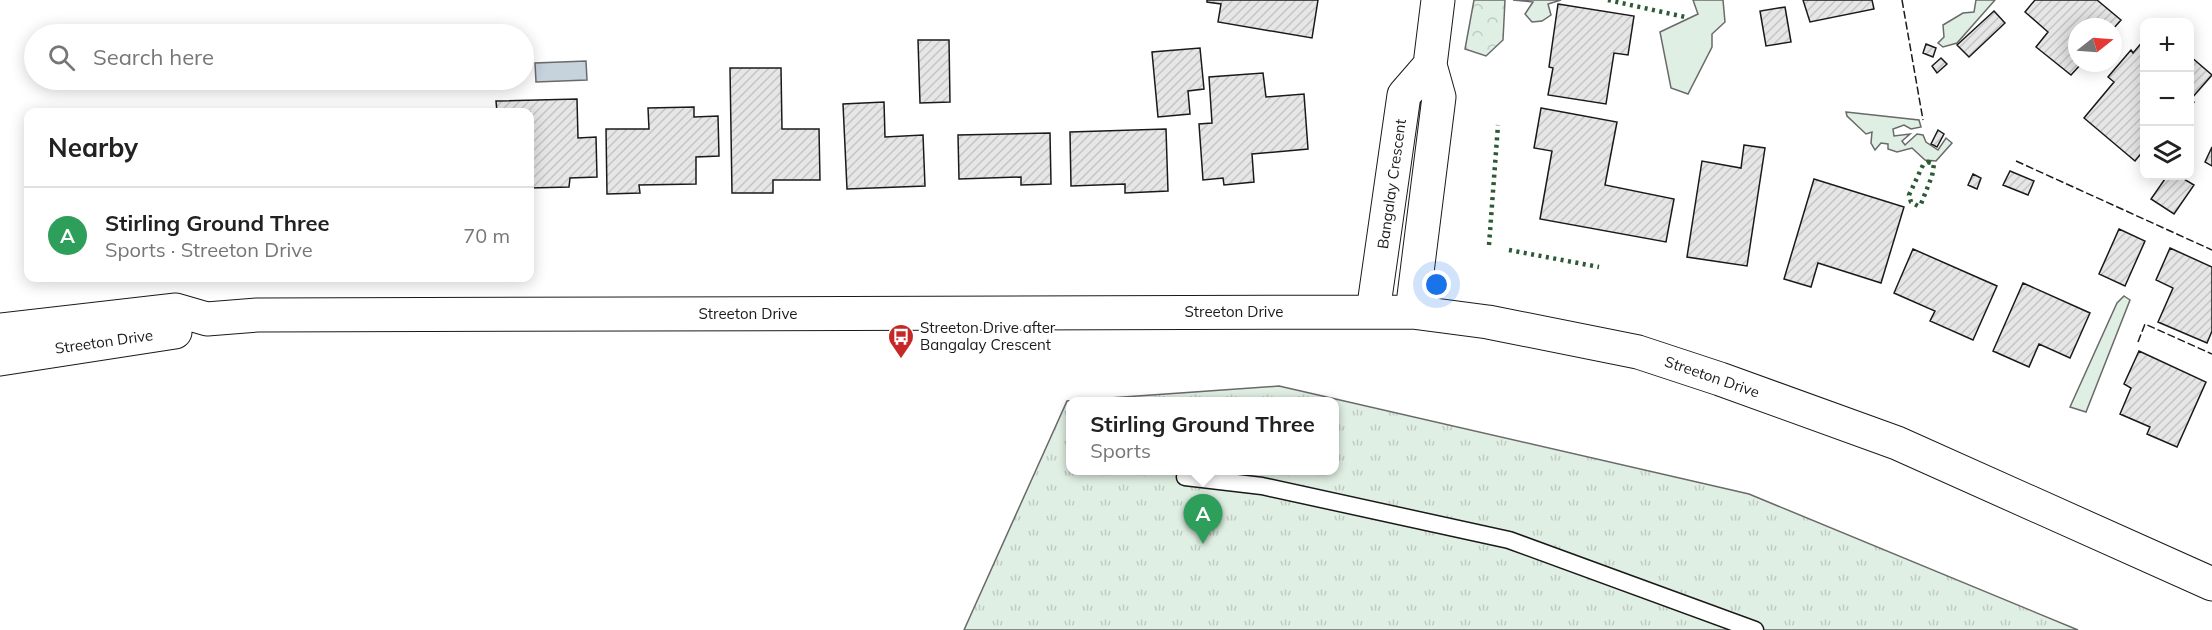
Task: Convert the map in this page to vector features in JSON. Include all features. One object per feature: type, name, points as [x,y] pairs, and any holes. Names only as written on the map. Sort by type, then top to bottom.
[{"type":"main road","points":[[1412,312],[1439,97],[1430,65],[1438,0]]},
{"type":"main road","name":"Bangalay Crescent","points":[[1373,312],[1404,95],[1430,65]]},
{"type":"main road","name":"Streeton Drive","points":[[0,330],[176,310],[207,319],[280,315],[1412,312],[1488,322],[1638,352],[1720,379],[1897,442],[2212,584]]},
{"type":"main road","name":"Streeton Drive","points":[[0,359],[77,345],[180,331],[207,319]]},
{"type":"lane","points":[[1185,477],[1262,486],[1509,540],[1755,630]]},
{"type":"green space","points":[[1474,0],[1505,0],[1503,40],[1486,56],[1465,49]]},
{"type":"green space","points":[[1513,0],[1561,0],[1548,4],[1551,15],[1542,21],[1532,22],[1525,14],[1533,2]]},
{"type":"green space","points":[[1693,0],[1723,0],[1725,22],[1712,34],[1712,47],[1688,94],[1671,88],[1660,32],[1698,14]]},
{"type":"green space","points":[[1976,0],[1995,0],[1957,43],[1943,47],[1938,43],[1944,37],[1943,25],[1963,13],[1974,12]]},
{"type":"green space","points":[[1846,112],[1919,120],[1921,127],[1911,129],[1904,125],[1893,129],[1894,136],[1910,134],[1902,141],[1905,145],[1917,134],[1923,135],[1926,142],[1938,150],[1946,138],[1952,143],[1936,161],[1925,160],[1912,148],[1897,152],[1888,149],[1888,144],[1881,143],[1875,150],[1871,143],[1872,132],[1866,134],[1847,116]]},
{"type":"green space","points":[[2124,296],[2130,300],[2086,412],[2070,407],[2117,303]]},
{"type":"green space","points":[[1279,386],[1327,397],[1124,397]]},
{"type":"green space","points":[[1339,400],[1749,494],[2078,630],[964,630],[1066,403],[1066,475],[1339,475]]},
{"type":"shaded area","points":[[586,61],[587,80],[536,82],[535,63]]},
{"type":"building","points":[[1207,0],[1318,0],[1312,38],[1218,22],[1221,4],[1207,2]]},
{"type":"building","points":[[1803,0],[1872,0],[1874,9],[1810,22]]},
{"type":"building","points":[[2035,0],[2097,0],[2119,18],[2068,18],[2068,72],[2074,72],[2071,75],[2036,47],[2048,32],[2025,12]]},
{"type":"building","points":[[1558,4],[1634,16],[1628,55],[1614,53],[1606,104],[1548,95],[1553,68],[1549,67]]},
{"type":"building","points":[[1785,7],[1791,42],[1766,46],[1760,11]]},
{"type":"building","points":[[1994,11],[2005,23],[1969,57],[1957,45]]},
{"type":"building","points":[[918,40],[949,40],[950,102],[920,103]]},
{"type":"building","points":[[1926,44],[1936,48],[1933,57],[1923,53]]},
{"type":"building","points":[[2140,45],[2140,155],[2135,161],[2084,118],[2114,82],[2108,77],[2112,72],[2122,72],[2122,61],[2131,50],[2133,53]]},
{"type":"building","points":[[1200,48],[1204,89],[1188,91],[1190,114],[1158,117],[1152,52]]},
{"type":"building","points":[[1941,58],[1947,64],[1937,73],[1932,66]]},
{"type":"building","points":[[2194,59],[2212,75],[2194,96]]},
{"type":"building","points":[[730,68],[781,68],[782,129],[819,129],[820,180],[773,180],[773,193],[732,193]]},
{"type":"building","points":[[1263,73],[1266,97],[1304,94],[1308,149],[1252,154],[1254,182],[1224,185],[1223,178],[1203,180],[1199,124],[1212,123],[1209,77]]},
{"type":"building","points":[[577,99],[578,138],[596,137],[597,177],[570,178],[569,187],[534,188],[534,108],[497,108],[496,101]]},
{"type":"building","points":[[884,102],[885,137],[923,135],[925,186],[847,189],[843,104]]},
{"type":"building","points":[[694,107],[694,117],[718,116],[719,156],[696,157],[696,184],[639,185],[640,193],[607,194],[606,129],[649,129],[648,108]]},
{"type":"building","points":[[1541,108],[1617,122],[1605,185],[1674,199],[1666,242],[1540,219],[1552,151],[1534,148]]},
{"type":"building","points":[[1166,129],[1168,191],[1125,193],[1125,184],[1071,186],[1070,132]]},
{"type":"building","points":[[1938,130],[1944,134],[1937,147],[1931,144]]},
{"type":"building","points":[[1050,133],[1051,184],[1021,185],[1021,177],[959,179],[958,135]]},
{"type":"building","points":[[1744,145],[1765,148],[1747,266],[1687,257],[1702,161],[1741,168]]},
{"type":"building","points":[[2212,147],[2212,166],[2205,162]]},
{"type":"building","points":[[2010,171],[2034,181],[2028,195],[2003,185]]},
{"type":"building","points":[[1973,174],[1981,178],[1977,189],[1968,185]]},
{"type":"building","points":[[1814,179],[1904,207],[1881,283],[1818,263],[1811,287],[1784,279]]},
{"type":"building","points":[[2164,180],[2186,180],[2194,185],[2174,214],[2151,199]]},
{"type":"building","points":[[2119,229],[2145,241],[2125,286],[2099,274]]},
{"type":"building","points":[[2170,248],[2212,267],[2212,331],[2207,343],[2158,322],[2173,288],[2156,280]]},
{"type":"building","points":[[1913,249],[1997,286],[1973,340],[1930,321],[1935,311],[1894,293]]},
{"type":"building","points":[[2023,283],[2090,313],[2070,358],[2039,344],[2029,367],[1993,351]]},
{"type":"building","points":[[2139,351],[2206,382],[2177,447],[2147,434],[2150,427],[2120,414],[2131,388],[2124,384]]},
{"type":"hedge","points":[[1608,0],[1685,17]]},
{"type":"hedge","points":[[1489,245],[1498,125]]},
{"type":"hedge","points":[[1928,162],[1934,164],[1932,176],[1921,204],[1918,206],[1911,202],[1909,195],[1923,165],[1928,162]]},
{"type":"hedge","points":[[1509,250],[1599,267]]},
{"type":"fence","points":[[1902,0],[1923,120]]},
{"type":"fence","points":[[2016,161],[2212,250]]},
{"type":"fence","points":[[2138,342],[2145,324],[2212,354]]},
{"type":"place","name":"Streeton Drive after Bangalay Crescent","points":[[901,360]]},
{"type":"place","name":"Stirling Ground Three","points":[[1203,544]]}]
